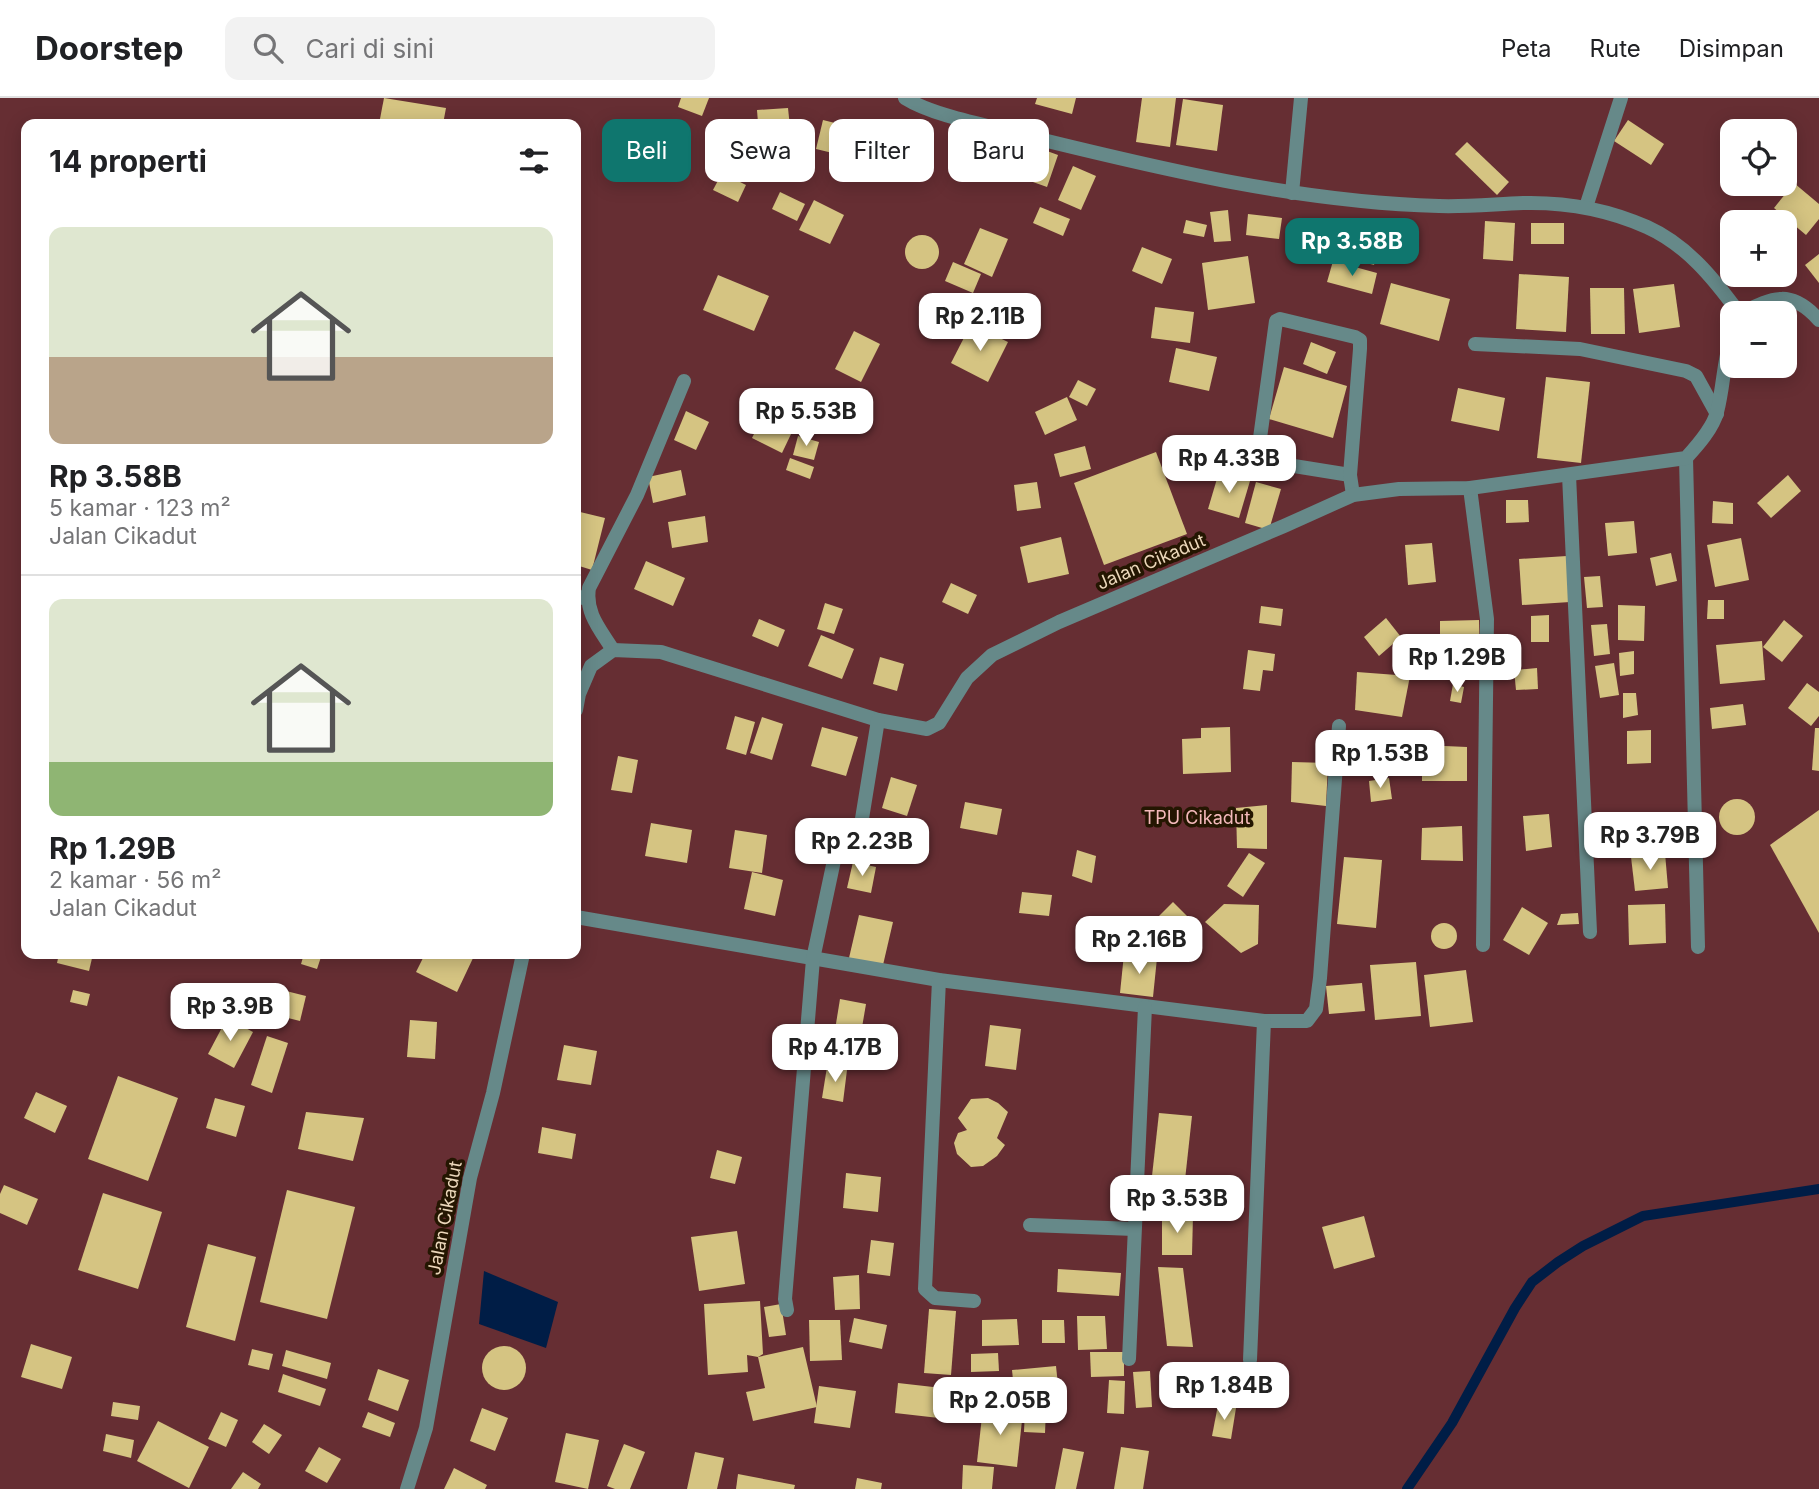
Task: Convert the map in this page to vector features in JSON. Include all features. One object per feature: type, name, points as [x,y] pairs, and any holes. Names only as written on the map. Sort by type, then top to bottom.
[{"type":"street","points":[[905,98],[915,104],[971,121],[1140,164],[1292,193],[1439,206],[1527,203],[1586,207],[1648,228],[1688,254],[1714,279],[1731,301]]},
{"type":"street","points":[[1292,193],[1301,98]]},
{"type":"street","points":[[1586,207],[1621,98]]},
{"type":"street","points":[[1766,301],[1787,297],[1795,301]]},
{"type":"street","points":[[1797,302],[1808,307],[1819,320]]},
{"type":"street","points":[[1257,460],[1273,326],[1276,321],[1280,319],[1355,337],[1360,340],[1350,475],[1353,495]]},
{"type":"street","points":[[1475,344],[1580,349],[1686,371],[1696,376],[1717,414]]},
{"type":"street","points":[[1698,947],[1686,458],[1701,441],[1717,414],[1722,378]]},
{"type":"street","points":[[581,689],[591,666],[613,650],[581,598],[589,588],[638,495],[684,381]]},
{"type":"street","points":[[1186,444],[1257,460],[1350,475]]},
{"type":"street","name":"Jalan Cikadut","points":[[613,650],[661,652],[878,720],[927,729],[939,723],[967,678],[992,655],[1059,622],[1353,495],[1399,489],[1470,488],[1686,458]]},
{"type":"street","points":[[1569,475],[1590,932]]},
{"type":"street","points":[[1470,488],[1487,619],[1483,945]]},
{"type":"street","points":[[787,1310],[785,1299],[813,959],[836,851],[860,831],[878,720]]},
{"type":"street","points":[[581,918],[939,980],[1264,1021],[1307,1021],[1316,1009],[1320,978],[1339,726]]},
{"type":"street","name":"Jalan Cikadut","points":[[407,1489],[426,1428],[470,1178],[493,1093],[522,959]]},
{"type":"street","points":[[939,980],[925,1289],[935,1298],[974,1301]]},
{"type":"street","points":[[1129,1359],[1145,1007]]},
{"type":"street","points":[[1250,1360],[1264,1021]]},
{"type":"street","points":[[1030,1225],[1134,1229]]},
{"type":"green space","name":"TPU Cikadut","points":[[0,98],[1819,98],[1819,1489],[0,1489]]},
{"type":"water","points":[[484,1271],[558,1302],[546,1348],[479,1324]]},
{"type":"building","points":[[384,98],[446,108],[444,119],[380,119]]},
{"type":"building","points":[[681,98],[709,98],[702,116],[678,107]]},
{"type":"building","points":[[1037,98],[1076,98],[1072,114],[1035,104]]},
{"type":"building","points":[[1142,98],[1176,98],[1170,147],[1136,142]]},
{"type":"building","points":[[1183,99],[1223,105],[1217,151],[1176,145]]},
{"type":"building","points":[[788,108],[789,119],[758,119],[757,110]]},
{"type":"building","points":[[823,120],[829,122],[829,152],[816,149]]},
{"type":"building","points":[[1628,120],[1664,144],[1651,165],[1614,141]]},
{"type":"building","points":[[1467,142],[1509,182],[1497,195],[1455,154]]},
{"type":"building","points":[[1049,152],[1058,155],[1049,181]]},
{"type":"building","points":[[1073,166],[1096,176],[1081,210],[1058,200]]},
{"type":"building","points":[[717,182],[740,182],[746,185],[738,202],[713,190]]},
{"type":"building","points":[[1033,182],[1049,182],[1047,187]]},
{"type":"building","points":[[1797,186],[1819,204],[1819,219],[1806,235],[1797,227],[1797,210],[1774,208],[1784,196],[1797,196]]},
{"type":"building","points":[[780,192],[805,204],[797,221],[772,209]]},
{"type":"building","points":[[814,200],[844,215],[830,244],[799,230]]},
{"type":"building","points":[[1040,207],[1070,219],[1063,236],[1033,223]]},
{"type":"building","points":[[1228,210],[1231,241],[1214,242],[1210,212]]},
{"type":"building","points":[[1248,214],[1282,218],[1279,239],[1246,235]]},
{"type":"building","points":[[1186,220],[1207,225],[1204,237],[1183,233]]},
{"type":"building","points":[[1485,221],[1515,223],[1513,261],[1483,259]]},
{"type":"building","points":[[1531,223],[1564,223],[1564,244],[1531,244]]},
{"type":"building","points":[[1348,226],[1382,235],[1374,265],[1341,256]]},
{"type":"building","points":[[980,228],[1008,239],[992,277],[964,264]]},
{"type":"building","points":[[922,235],[934,240],[939,252],[934,264],[922,269],[910,264],[905,252],[910,240]]},
{"type":"building","points":[[1142,247],[1172,259],[1162,284],[1132,271]]},
{"type":"building","points":[[1819,254],[1819,283],[1805,265]]},
{"type":"building","points":[[1248,256],[1255,303],[1208,310],[1202,263]]},
{"type":"building","points":[[1333,261],[1377,273],[1372,294],[1327,282]]},
{"type":"building","points":[[953,262],[981,274],[973,293],[945,281]]},
{"type":"building","points":[[1519,274],[1569,277],[1566,332],[1516,329]]},
{"type":"building","points":[[718,275],[769,296],[754,331],[703,310]]},
{"type":"building","points":[[1391,283],[1450,299],[1439,341],[1380,324]]},
{"type":"building","points":[[1674,284],[1680,327],[1639,333],[1633,289]]},
{"type":"building","points":[[1590,288],[1624,288],[1625,334],[1591,334]]},
{"type":"building","points":[[1155,307],[1194,312],[1190,343],[1151,338]]},
{"type":"building","points":[[971,324],[1008,342],[988,382],[951,363]]},
{"type":"building","points":[[854,331],[880,344],[861,382],[835,369]]},
{"type":"building","points":[[1311,342],[1336,352],[1327,374],[1303,364]]},
{"type":"building","points":[[1176,348],[1217,357],[1209,391],[1169,382]]},
{"type":"building","points":[[1284,367],[1347,386],[1333,438],[1269,419]]},
{"type":"building","points":[[1546,377],[1590,382],[1581,463],[1537,458]]},
{"type":"building","points":[[1078,380],[1096,389],[1087,406],[1069,397]]},
{"type":"building","points":[[1458,388],[1505,398],[1499,431],[1451,421]]},
{"type":"building","points":[[1067,397],[1077,420],[1045,435],[1035,412]]},
{"type":"building","points":[[686,411],[709,422],[696,450],[674,440]]},
{"type":"building","points":[[762,418],[792,432],[782,453],[752,438]]},
{"type":"building","points":[[798,436],[819,442],[814,460],[793,455]]},
{"type":"building","points":[[1085,446],[1091,469],[1060,477],[1054,454]]},
{"type":"building","points":[[1156,452],[1187,534],[1104,565],[1074,483]]},
{"type":"building","points":[[790,458],[814,467],[810,479],[786,470]]},
{"type":"building","points":[[681,470],[686,495],[653,503],[648,477]]},
{"type":"building","points":[[1219,472],[1250,481],[1239,518],[1208,509]]},
{"type":"building","points":[[1788,475],[1801,491],[1771,518],[1757,503]]},
{"type":"building","points":[[1037,482],[1041,508],[1017,511],[1014,485]]},
{"type":"building","points":[[1256,482],[1281,489],[1269,530],[1245,523]]},
{"type":"building","points":[[1506,500],[1528,500],[1529,522],[1506,523]]},
{"type":"building","points":[[1713,501],[1733,503],[1733,524],[1712,523]]},
{"type":"building","points":[[581,512],[605,518],[592,570],[581,567]]},
{"type":"building","points":[[705,516],[708,542],[672,548],[668,522]]},
{"type":"building","points":[[1634,521],[1637,553],[1608,556],[1605,523]]},
{"type":"building","points":[[1061,537],[1069,574],[1028,583],[1020,547]]},
{"type":"building","points":[[1741,538],[1749,580],[1715,587],[1707,545]]},
{"type":"building","points":[[1432,543],[1436,582],[1408,585],[1405,545]]},
{"type":"building","points":[[1671,553],[1677,581],[1656,586],[1650,558]]},
{"type":"building","points":[[1567,556],[1570,602],[1522,605],[1519,559]]},
{"type":"building","points":[[646,561],[685,578],[673,606],[634,589]]},
{"type":"building","points":[[1600,576],[1603,607],[1587,608],[1584,577]]},
{"type":"building","points":[[951,583],[977,595],[968,614],[942,602]]},
{"type":"building","points":[[1708,600],[1724,600],[1724,619],[1707,619]]},
{"type":"building","points":[[825,603],[843,609],[834,634],[817,629]]},
{"type":"building","points":[[1618,605],[1645,606],[1644,641],[1618,640]]},
{"type":"building","points":[[1261,606],[1283,609],[1281,626],[1259,623]]},
{"type":"building","points":[[1549,615],[1549,642],[1531,642],[1531,616]]},
{"type":"building","points":[[1386,618],[1401,637],[1379,656],[1364,637]]},
{"type":"building","points":[[759,619],[785,630],[778,647],[752,636]]},
{"type":"building","points":[[1479,620],[1480,665],[1440,666],[1440,621]]},
{"type":"building","points":[[1784,620],[1803,636],[1782,662],[1763,647]]},
{"type":"building","points":[[1607,624],[1610,654],[1594,656],[1591,625]]},
{"type":"building","points":[[821,635],[854,649],[842,679],[808,666]]},
{"type":"building","points":[[1762,641],[1765,680],[1720,684],[1716,645]]},
{"type":"building","points":[[1248,650],[1275,654],[1273,671],[1263,670],[1260,691],[1243,689]]},
{"type":"building","points":[[1634,651],[1634,674],[1620,676],[1619,653]]},
{"type":"building","points":[[880,657],[904,664],[897,691],[873,684]]},
{"type":"building","points":[[1614,663],[1619,695],[1600,698],[1595,666]]},
{"type":"building","points":[[1537,668],[1538,689],[1516,690],[1514,670]]},
{"type":"building","points":[[1357,672],[1410,676],[1402,717],[1355,710]]},
{"type":"building","points":[[1807,683],[1819,692],[1819,716],[1811,726],[1788,708]]},
{"type":"building","points":[[1453,684],[1464,687],[1461,703],[1450,701]]},
{"type":"building","points":[[1623,693],[1636,693],[1638,715],[1623,718]]},
{"type":"building","points":[[1743,704],[1746,725],[1712,729],[1710,708]]},
{"type":"building","points":[[735,716],[755,722],[746,755],[726,749]]},
{"type":"building","points":[[762,717],[783,724],[772,760],[750,753]]},
{"type":"building","points":[[822,727],[858,737],[846,776],[811,766]]},
{"type":"building","points":[[1230,727],[1231,772],[1183,774],[1182,739],[1201,738],[1201,728]]},
{"type":"building","points":[[1815,728],[1819,728],[1819,771],[1812,770]]},
{"type":"building","points":[[1651,730],[1651,763],[1627,764],[1627,731]]},
{"type":"building","points":[[1355,732],[1398,734],[1399,769],[1354,771]]},
{"type":"building","points":[[1422,745],[1467,747],[1467,781],[1422,781]]},
{"type":"building","points":[[618,756],[638,760],[632,793],[611,790]]},
{"type":"building","points":[[1292,762],[1328,763],[1326,806],[1291,802]]},
{"type":"building","points":[[891,777],[917,785],[907,816],[882,808]]},
{"type":"building","points":[[1389,778],[1392,799],[1371,802],[1369,781]]},
{"type":"building","points":[[1737,799],[1750,804],[1755,817],[1750,830],[1737,835],[1724,830],[1719,817],[1724,804]]},
{"type":"building","points":[[965,802],[1002,809],[997,835],[960,828]]},
{"type":"building","points":[[1267,805],[1267,849],[1237,848],[1236,808]]},
{"type":"building","points":[[1819,810],[1819,933],[1770,845]]},
{"type":"building","points":[[1549,814],[1552,847],[1526,851],[1523,816]]},
{"type":"building","points":[[651,823],[692,830],[687,863],[645,856]]},
{"type":"building","points":[[1462,826],[1463,861],[1421,860],[1422,828]]},
{"type":"building","points":[[735,830],[767,835],[762,873],[729,868]]},
{"type":"building","points":[[864,832],[900,838],[896,863],[859,857]]},
{"type":"building","points":[[1077,850],[1096,856],[1092,883],[1072,876]]},
{"type":"building","points":[[1249,853],[1265,863],[1243,897],[1227,886]]},
{"type":"building","points":[[1665,853],[1668,888],[1635,891],[1631,857]]},
{"type":"building","points":[[1344,857],[1382,860],[1376,928],[1337,924]]},
{"type":"building","points":[[853,862],[876,867],[871,893],[847,888]]},
{"type":"building","points":[[752,872],[783,880],[775,916],[744,909]]},
{"type":"building","points":[[1022,892],[1052,895],[1049,916],[1019,913]]},
{"type":"building","points":[[1173,902],[1194,923],[1171,946],[1150,925]]},
{"type":"building","points":[[1224,904],[1259,905],[1258,944],[1241,953],[1205,922]]},
{"type":"building","points":[[1665,904],[1666,943],[1629,945],[1628,905]]},
{"type":"building","points":[[1522,907],[1548,923],[1529,955],[1503,940]]},
{"type":"building","points":[[1578,913],[1579,924],[1557,925],[1561,914]]},
{"type":"building","points":[[859,915],[893,922],[883,965],[849,958]]},
{"type":"building","points":[[1444,923],[1453,927],[1457,936],[1453,945],[1444,949],[1435,945],[1431,936],[1435,927]]},
{"type":"building","points":[[1124,954],[1157,958],[1153,997],[1120,993]]},
{"type":"building","points":[[58,959],[92,959],[89,971],[57,963]]},
{"type":"building","points":[[302,959],[320,959],[317,969],[301,964]]},
{"type":"building","points":[[422,959],[473,959],[457,992],[416,972]]},
{"type":"building","points":[[1416,962],[1421,1016],[1375,1020],[1370,965]]},
{"type":"building","points":[[1466,970],[1473,1022],[1430,1027],[1424,975]]},
{"type":"building","points":[[1362,983],[1365,1011],[1329,1014],[1326,986]]},
{"type":"building","points":[[73,990],[90,994],[87,1006],[70,1002]]},
{"type":"building","points":[[282,990],[306,996],[300,1021],[276,1015]]},
{"type":"building","points":[[840,999],[866,1004],[860,1039],[834,1036]]},
{"type":"building","points":[[227,1018],[253,1032],[234,1068],[208,1054]]},
{"type":"building","points":[[410,1020],[437,1022],[435,1059],[407,1057]]},
{"type":"building","points":[[990,1025],[1021,1029],[1016,1070],[985,1066]]},
{"type":"building","points":[[267,1036],[288,1043],[272,1093],[251,1085]]},
{"type":"building","points":[[564,1045],[597,1051],[591,1085],[557,1080]]},
{"type":"building","points":[[827,1067],[847,1070],[843,1102],[822,1098]]},
{"type":"building","points":[[118,1076],[178,1098],[148,1181],[88,1159]]},
{"type":"building","points":[[36,1092],[67,1106],[55,1133],[24,1118]]},
{"type":"building","points":[[215,1098],[245,1106],[236,1137],[206,1128]]},
{"type":"building","points":[[988,1098],[1008,1112],[997,1138],[1005,1145],[997,1156],[983,1166],[971,1167],[957,1154],[954,1143],[958,1133],[967,1130],[958,1118],[971,1099]]},
{"type":"building","points":[[306,1112],[364,1118],[353,1161],[298,1149]]},
{"type":"building","points":[[1159,1113],[1192,1116],[1184,1189],[1151,1185]]},
{"type":"building","points":[[542,1127],[576,1134],[572,1159],[538,1153]]},
{"type":"building","points":[[717,1150],[742,1157],[735,1184],[710,1178]]},
{"type":"building","points":[[846,1173],[881,1177],[878,1212],[843,1208]]},
{"type":"building","points":[[4,1185],[38,1199],[27,1225],[0,1213],[0,1194]]},
{"type":"building","points":[[287,1190],[355,1207],[327,1319],[260,1302]]},
{"type":"building","points":[[103,1193],[162,1212],[138,1289],[78,1270]]},
{"type":"building","points":[[1162,1215],[1193,1215],[1192,1255],[1162,1255]]},
{"type":"building","points":[[1364,1216],[1375,1257],[1334,1269],[1322,1227]]},
{"type":"building","points":[[737,1231],[745,1284],[699,1291],[691,1237]]},
{"type":"building","points":[[871,1240],[894,1243],[890,1276],[867,1273]]},
{"type":"building","points":[[208,1244],[256,1257],[235,1341],[186,1327]]},
{"type":"building","points":[[1158,1267],[1183,1268],[1193,1347],[1167,1346]]},
{"type":"building","points":[[1058,1269],[1121,1273],[1119,1296],[1057,1292]]},
{"type":"building","points":[[859,1275],[860,1309],[835,1310],[833,1277]]},
{"type":"building","points":[[760,1301],[763,1354],[758,1357],[747,1355],[748,1372],[708,1375],[704,1304]]},
{"type":"building","points":[[781,1304],[786,1335],[769,1337],[764,1307]]},
{"type":"building","points":[[929,1309],[956,1311],[951,1375],[924,1373]]},
{"type":"building","points":[[1077,1316],[1105,1316],[1107,1349],[1078,1350]]},
{"type":"building","points":[[854,1318],[887,1325],[882,1349],[849,1342]]},
{"type":"building","points":[[1017,1319],[1019,1345],[982,1346],[982,1320]]},
{"type":"building","points":[[809,1320],[840,1320],[842,1360],[810,1361]]},
{"type":"building","points":[[1042,1320],[1064,1320],[1065,1343],[1042,1343]]},
{"type":"building","points":[[31,1344],[72,1357],[62,1389],[21,1377]]},
{"type":"building","points":[[504,1346],[519,1353],[526,1368],[519,1383],[504,1390],[489,1383],[482,1368],[489,1353]]},
{"type":"building","points":[[803,1347],[817,1407],[753,1421],[746,1392],[765,1388],[758,1357]]},
{"type":"building","points":[[252,1349],[273,1354],[269,1370],[248,1365]]},
{"type":"building","points":[[286,1350],[331,1363],[327,1379],[282,1366]]},
{"type":"building","points":[[1090,1352],[1124,1352],[1124,1376],[1091,1377]]},
{"type":"building","points":[[998,1353],[999,1371],[971,1372],[971,1354]]},
{"type":"building","points":[[1056,1366],[1060,1404],[1016,1409],[1012,1370]]},
{"type":"building","points":[[378,1369],[409,1380],[398,1411],[368,1400]]},
{"type":"building","points":[[1150,1371],[1152,1407],[1136,1408],[1133,1372]]},
{"type":"building","points":[[283,1374],[326,1389],[320,1406],[278,1392]]},
{"type":"building","points":[[1109,1380],[1125,1381],[1124,1414],[1107,1413]]},
{"type":"building","points":[[898,1383],[942,1388],[939,1418],[895,1413]]},
{"type":"building","points":[[819,1386],[856,1391],[850,1428],[814,1423]]},
{"type":"building","points":[[113,1402],[140,1406],[138,1420],[111,1416]]},
{"type":"building","points":[[1218,1405],[1236,1408],[1231,1439],[1212,1436]]},
{"type":"building","points":[[983,1407],[1023,1411],[1017,1467],[977,1462]]},
{"type":"building","points":[[482,1408],[508,1418],[495,1451],[470,1441]]},
{"type":"building","points":[[1025,1408],[1046,1409],[1045,1433],[1024,1432]]},
{"type":"building","points":[[221,1412],[238,1420],[226,1447],[208,1439]]},
{"type":"building","points":[[368,1412],[395,1423],[390,1437],[362,1427]]},
{"type":"building","points":[[158,1421],[209,1447],[189,1488],[137,1461]]},
{"type":"building","points":[[264,1424],[282,1435],[269,1454],[252,1442]]},
{"type":"building","points":[[566,1433],[599,1440],[588,1489],[555,1482]]},
{"type":"building","points":[[106,1434],[134,1440],[131,1458],[103,1451]]},
{"type":"building","points":[[624,1444],[645,1452],[630,1489],[615,1489],[607,1486]]},
{"type":"building","points":[[319,1447],[341,1459],[327,1483],[305,1471]]},
{"type":"building","points":[[1121,1447],[1149,1451],[1143,1489],[1114,1489]]},
{"type":"building","points":[[1063,1448],[1084,1452],[1076,1489],[1055,1489]]},
{"type":"building","points":[[695,1452],[724,1458],[717,1489],[687,1489]]},
{"type":"building","points":[[963,1465],[994,1467],[992,1489],[962,1489]]},
{"type":"building","points":[[454,1468],[487,1485],[485,1489],[444,1489]]},
{"type":"building","points":[[243,1472],[261,1484],[258,1489],[231,1489]]},
{"type":"building","points":[[738,1474],[795,1485],[794,1489],[736,1489]]},
{"type":"building","points":[[857,1478],[882,1483],[881,1489],[855,1489]]},
{"type":"waterway","points":[[1407,1489],[1452,1423],[1532,1282],[1558,1262],[1583,1246],[1643,1216],[1819,1189]]}]
